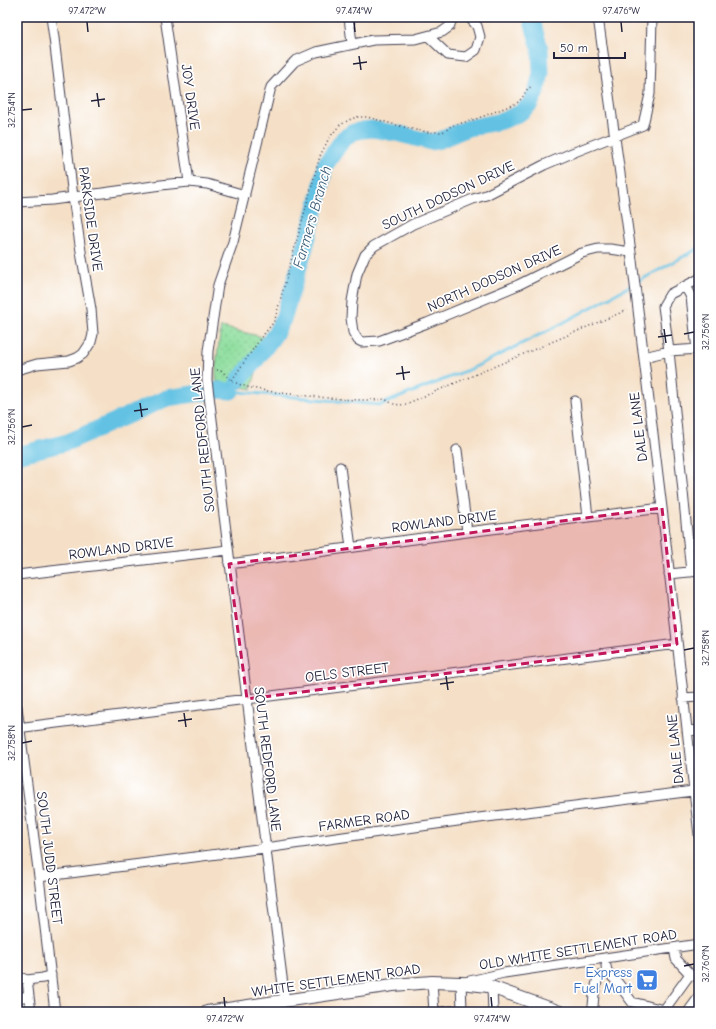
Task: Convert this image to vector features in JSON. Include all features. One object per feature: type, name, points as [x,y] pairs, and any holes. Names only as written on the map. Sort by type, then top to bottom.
[{"type":"main road","name":"WHITE SETTLEMENT ROAD","points":[[207,1012],[250,1009],[284,1001],[393,985],[432,982],[461,983],[492,987],[560,1012]]},
{"type":"street","name":"PARKSIDE DRIVE","points":[[17,370],[37,364],[69,361],[77,358],[83,354],[93,334],[92,309],[82,258],[73,197],[51,17]]},
{"type":"street","name":"JOY DRIVE","points":[[165,17],[189,182]]},
{"type":"street","points":[[349,17],[352,44]]},
{"type":"street","name":"SOUTH REDFORD LANE","points":[[284,1001],[207,380],[208,350],[218,286],[233,242],[271,87],[295,61],[316,52],[373,40],[415,39],[428,36],[442,32],[449,27],[453,17]]},
{"type":"street","points":[[428,36],[448,55],[466,57],[476,50],[480,37],[477,26],[470,17]]},
{"type":"street","name":"DALE LANE","points":[[598,17],[634,276],[687,731],[695,762],[693,791],[699,835]]},
{"type":"street","name":"SOUTH DODSON DRIVE","points":[[368,342],[358,340],[353,332],[351,318],[352,301],[357,274],[366,255],[374,246],[413,224],[486,195],[544,165],[643,125],[650,94],[652,17]]},
{"type":"street","points":[[17,202],[52,200],[189,182],[207,184],[245,195]]},
{"type":"street","name":"NORTH DODSON DRIVE","points":[[368,342],[379,341],[427,323],[518,285],[582,253],[598,249],[631,252]]},
{"type":"street","points":[[669,574],[695,572],[663,306],[670,294],[699,279]]},
{"type":"street","points":[[644,357],[669,351],[698,349],[691,297],[685,286]]},
{"type":"street","points":[[574,401],[588,517]]},
{"type":"street","points":[[457,450],[467,532]]},
{"type":"street","points":[[340,467],[351,547]]},
{"type":"street","name":"ROWLAND DRIVE","points":[[230,564],[351,547],[662,508]]},
{"type":"street","name":"ROWLAND DRIVE","points":[[17,575],[228,550]]},
{"type":"street","name":"OELS STREET","points":[[18,727],[677,644]]},
{"type":"street","points":[[683,698],[699,697]]},
{"type":"street","name":"SOUTH JUDD STREET","points":[[17,707],[18,727],[39,877],[55,1012]]},
{"type":"street","points":[[687,731],[699,730]]},
{"type":"street","name":"FARMER ROAD","points":[[39,877],[693,791]]},
{"type":"street","name":"OLD WHITE SETTLEMENT ROAD","points":[[461,983],[504,973],[699,944]]},
{"type":"street","points":[[605,958],[607,971],[632,1002],[664,1011],[695,976],[676,959],[674,948]]},
{"type":"street","points":[[591,1012],[594,1006],[594,995],[598,977],[607,971]]},
{"type":"street","points":[[17,976],[27,980],[43,978],[51,975]]},
{"type":"street","points":[[27,980],[31,1012]]},
{"type":"street","points":[[432,982],[434,1012]]},
{"type":"street","points":[[440,1012],[462,1010],[461,983]]},
{"type":"street","points":[[492,987],[494,1012]]},
{"type":"street","points":[[17,998],[29,996]]},
{"type":"street","points":[[688,1012],[699,997]]},
{"type":"path","points":[[232,380],[260,339],[273,323],[320,156],[330,138],[340,125],[351,119],[363,117],[415,130],[442,132],[446,131],[451,126],[476,119],[517,103],[528,88],[532,87]]},
{"type":"path","points":[[207,370],[221,370],[226,376],[240,385],[268,391],[326,398],[369,400],[385,399],[400,406],[627,310]]},
{"type":"highlighted area","points":[[662,508],[677,644],[247,699],[229,564]]},
{"type":"green space","points":[[221,327],[267,338],[251,389],[216,381],[216,365]]},
{"type":"waterway","name":"Farmers Branch","points":[[238,381],[275,334],[283,319],[320,193],[325,165],[344,138],[354,132],[372,129],[431,142],[440,140],[468,128],[502,121],[520,113],[530,104],[537,90],[541,73],[540,49],[531,17]]},
{"type":"waterway","points":[[231,391],[380,405],[473,368],[561,324],[699,248]]},
{"type":"waterway","name":"Farmers Branch","points":[[231,391],[236,385]]},
{"type":"waterway","name":"Farmers Branch","points":[[17,455],[68,442],[167,398],[220,390],[231,391]]},
{"type":"place","name":"Express Fuel Mart","points":[[647,980]]}]
